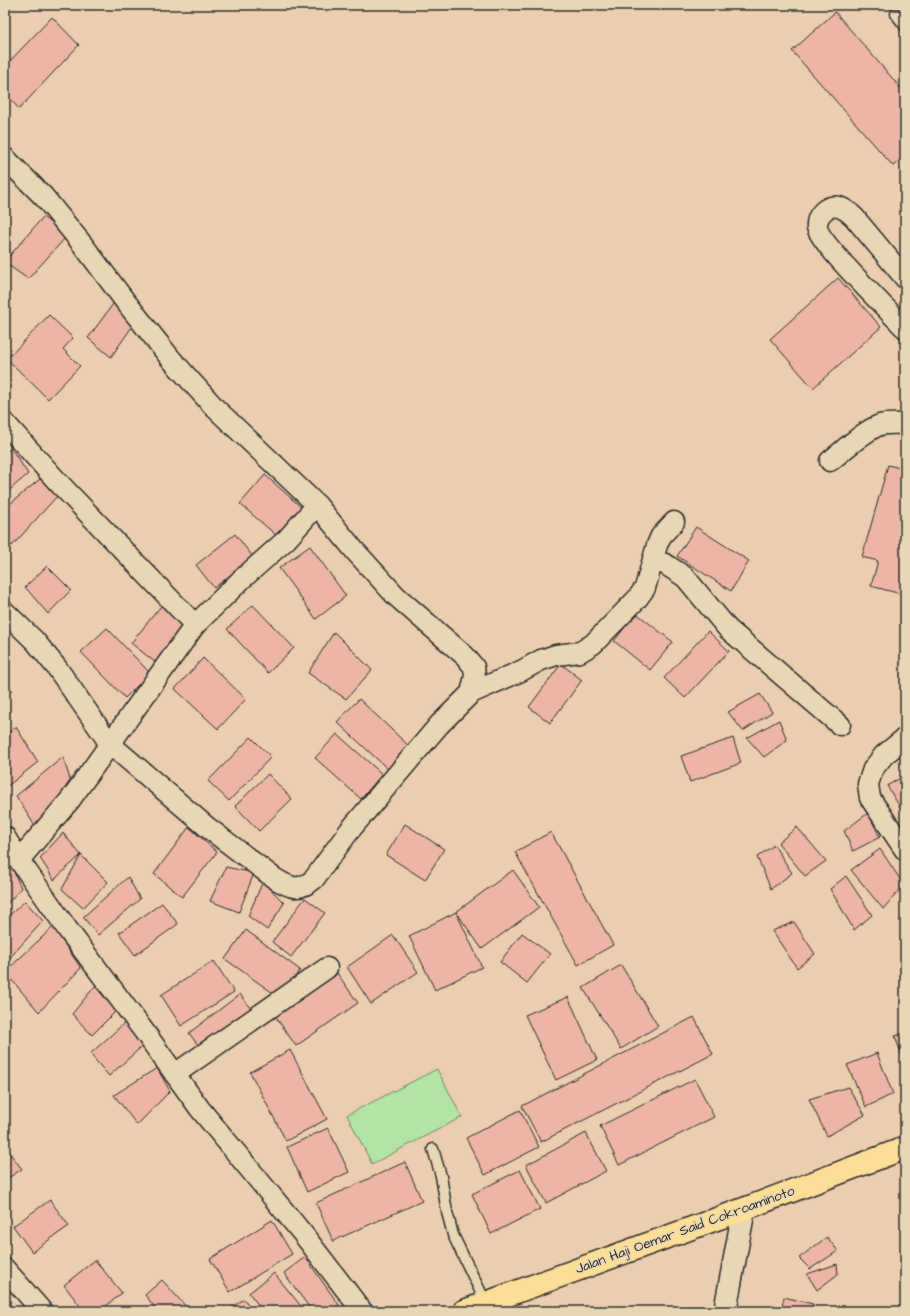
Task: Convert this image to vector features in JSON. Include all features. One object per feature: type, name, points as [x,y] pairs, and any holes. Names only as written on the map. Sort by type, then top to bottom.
[{"type":"highway","name":"Jalan Haji Oemar Said Cokroaminoto","points":[[464,1311],[744,1209],[905,1148]]},
{"type":"street","points":[[5,158],[44,197],[83,244],[125,301],[215,408],[317,505],[355,551],[396,596],[465,656],[474,667],[475,676],[471,693]]},
{"type":"street","points":[[905,278],[854,217],[846,210],[837,206],[832,207],[823,212],[818,218],[817,228],[832,251],[905,328]]},
{"type":"street","points":[[5,423],[57,481],[195,625]]},
{"type":"street","points":[[830,461],[870,430],[880,426],[905,424]]},
{"type":"street","points":[[19,860],[70,800],[195,625],[242,579],[287,539],[317,505]]},
{"type":"street","points":[[5,612],[35,641],[57,668],[110,744],[207,827],[274,878],[285,885],[295,888],[308,884],[314,879],[360,818],[439,725],[471,693],[521,671],[540,660],[556,655],[580,652],[593,644],[637,599],[645,588],[657,544],[661,536],[674,522]]},
{"type":"street","points":[[653,561],[665,564],[686,577],[728,629],[840,725]]},
{"type":"street","points":[[905,738],[884,755],[873,769],[868,784],[870,798],[905,850]]},
{"type":"street","points":[[5,837],[19,860],[68,930],[200,1109],[303,1234],[362,1311]]},
{"type":"street","points":[[175,1074],[327,968]]},
{"type":"street","points":[[725,1311],[744,1209]]},
{"type":"street","points":[[5,1270],[42,1311]]},
{"type":"lane","points":[[896,14],[905,26]]},
{"type":"lane","points":[[433,1149],[441,1176],[447,1212],[453,1235],[486,1302]]},
{"type":"green space","points":[[437,1069],[462,1117],[372,1164],[347,1115]]},
{"type":"building","points":[[835,12],[905,93],[905,156],[893,166],[792,51]]},
{"type":"building","points":[[52,17],[79,45],[19,109],[5,93],[5,66]]},
{"type":"building","points":[[43,217],[67,236],[28,279],[5,263],[5,261]]},
{"type":"building","points":[[838,278],[881,327],[813,388],[770,339]]},
{"type":"building","points":[[116,300],[136,321],[111,357],[88,338]]},
{"type":"building","points":[[49,315],[73,338],[63,349],[80,366],[48,399],[7,359]]},
{"type":"building","points":[[11,448],[28,474],[5,494],[5,454]]},
{"type":"building","points":[[888,465],[904,469],[905,467],[905,595],[871,586],[878,561],[862,557]]},
{"type":"building","points":[[265,475],[301,507],[276,535],[240,504]]},
{"type":"building","points":[[40,479],[58,495],[12,546],[5,540],[5,508]]},
{"type":"building","points":[[696,527],[749,561],[731,591],[677,556]]},
{"type":"building","points":[[235,534],[253,557],[214,588],[196,565]]},
{"type":"building","points":[[310,546],[346,596],[316,619],[279,568]]},
{"type":"building","points":[[47,566],[71,590],[48,614],[25,587]]},
{"type":"building","points":[[253,605],[294,648],[268,673],[227,629]]},
{"type":"building","points":[[161,606],[186,626],[156,663],[131,643]]},
{"type":"building","points":[[636,613],[673,642],[650,670],[614,641]]},
{"type":"building","points":[[107,628],[150,673],[125,698],[81,652]]},
{"type":"building","points":[[708,631],[729,651],[685,698],[664,678]]},
{"type":"building","points":[[334,632],[372,670],[346,699],[308,673]]},
{"type":"building","points":[[203,658],[246,699],[218,729],[175,689]]},
{"type":"building","points":[[561,664],[582,680],[550,723],[529,707]]},
{"type":"building","points":[[5,681],[12,690],[5,695]]},
{"type":"building","points":[[760,694],[772,712],[743,731],[728,712]]},
{"type":"building","points":[[359,699],[411,748],[390,771],[337,722]]},
{"type":"building","points":[[779,720],[787,740],[764,757],[747,738]]},
{"type":"building","points":[[16,727],[38,762],[5,788],[5,736]]},
{"type":"building","points":[[337,734],[382,774],[361,799],[315,758]]},
{"type":"building","points":[[251,737],[271,757],[229,801],[208,781]]},
{"type":"building","points":[[733,738],[741,763],[690,782],[681,756]]},
{"type":"building","points":[[63,757],[74,792],[35,826],[16,796]]},
{"type":"building","points":[[268,774],[292,799],[259,831],[235,806]]},
{"type":"building","points":[[905,775],[905,815],[887,786]]},
{"type":"building","points":[[868,813],[880,837],[853,851],[844,831]]},
{"type":"building","points":[[405,824],[444,849],[425,880],[386,855]]},
{"type":"building","points":[[189,827],[217,852],[182,897],[154,874]]},
{"type":"building","points":[[797,827],[826,861],[805,876],[778,843]]},
{"type":"building","points":[[551,832],[613,945],[578,965],[515,852]]},
{"type":"building","points":[[63,833],[81,855],[54,880],[40,858]]},
{"type":"building","points":[[774,845],[792,873],[771,889],[757,857]]},
{"type":"building","points":[[880,849],[904,885],[883,909],[851,870]]},
{"type":"building","points":[[81,855],[108,882],[83,908],[62,889]]},
{"type":"building","points":[[7,856],[21,888],[5,906],[5,858]]},
{"type":"building","points":[[226,867],[254,873],[239,912],[210,901]]},
{"type":"building","points":[[513,870],[539,907],[482,949],[456,912]]},
{"type":"building","points":[[846,876],[872,915],[854,930],[830,889]]},
{"type":"building","points":[[128,877],[140,899],[98,935],[83,917]]},
{"type":"building","points":[[263,881],[284,903],[267,930],[248,916]]},
{"type":"building","points":[[305,898],[325,913],[291,957],[272,942]]},
{"type":"building","points":[[25,901],[43,921],[5,963],[5,919]]},
{"type":"building","points":[[162,903],[178,924],[135,955],[119,933]]},
{"type":"building","points":[[456,912],[482,967],[435,990],[409,936]]},
{"type":"building","points":[[794,922],[815,954],[797,968],[772,931]]},
{"type":"building","points":[[53,927],[81,968],[39,1012],[5,972]]},
{"type":"building","points":[[246,930],[300,970],[280,998],[225,959]]},
{"type":"building","points":[[522,933],[550,954],[527,983],[500,962]]},
{"type":"building","points":[[393,935],[418,972],[371,1004],[347,967]]},
{"type":"building","points":[[214,961],[234,992],[181,1026],[161,995]]},
{"type":"building","points":[[621,965],[658,1026],[621,1049],[583,988]]},
{"type":"building","points":[[335,970],[358,1003],[296,1046],[273,1013]]},
{"type":"building","points":[[95,986],[116,1011],[92,1035],[72,1014]]},
{"type":"building","points":[[240,994],[260,1022],[209,1060],[189,1033]]},
{"type":"building","points":[[568,997],[597,1060],[556,1080],[525,1015]]},
{"type":"building","points":[[694,1017],[713,1054],[541,1142],[522,1106]]},
{"type":"building","points":[[129,1019],[148,1041],[109,1076],[90,1054]]},
{"type":"building","points":[[905,1033],[905,1065],[895,1036]]},
{"type":"building","points":[[290,1050],[327,1119],[286,1141],[250,1072]]},
{"type":"building","points":[[877,1053],[893,1094],[866,1107],[847,1065]]},
{"type":"building","points":[[157,1068],[170,1091],[137,1125],[114,1095]]},
{"type":"building","points":[[695,1079],[714,1117],[619,1165],[600,1126]]},
{"type":"building","points":[[848,1087],[865,1115],[827,1136],[809,1099]]},
{"type":"building","points":[[520,1110],[539,1147],[485,1175],[466,1138]]},
{"type":"building","points":[[328,1128],[349,1172],[307,1192],[287,1147]]},
{"type":"building","points":[[586,1133],[606,1171],[546,1203],[526,1165]]},
{"type":"building","points":[[5,1147],[22,1169],[5,1180]]},
{"type":"building","points":[[405,1162],[422,1201],[333,1241],[316,1203]]},
{"type":"building","points":[[520,1170],[540,1209],[491,1234],[472,1194]]},
{"type":"building","points":[[50,1200],[69,1226],[32,1252],[13,1226]]},
{"type":"building","points":[[272,1220],[292,1254],[230,1292],[210,1259]]},
{"type":"building","points":[[827,1237],[838,1251],[810,1269],[799,1258]]},
{"type":"building","points":[[305,1257],[339,1305],[331,1311],[312,1311],[284,1273]]},
{"type":"building","points":[[95,1260],[122,1293],[100,1311],[84,1311],[64,1285]]},
{"type":"building","points":[[837,1264],[838,1274],[817,1290],[807,1274]]},
{"type":"building","points":[[274,1273],[305,1311],[263,1311],[249,1293]]},
{"type":"building","points":[[162,1280],[190,1311],[158,1311],[145,1295]]},
{"type":"building","points":[[784,1297],[813,1304],[811,1311],[781,1311]]},
{"type":"building","points":[[244,1299],[253,1311],[226,1311]]}]
